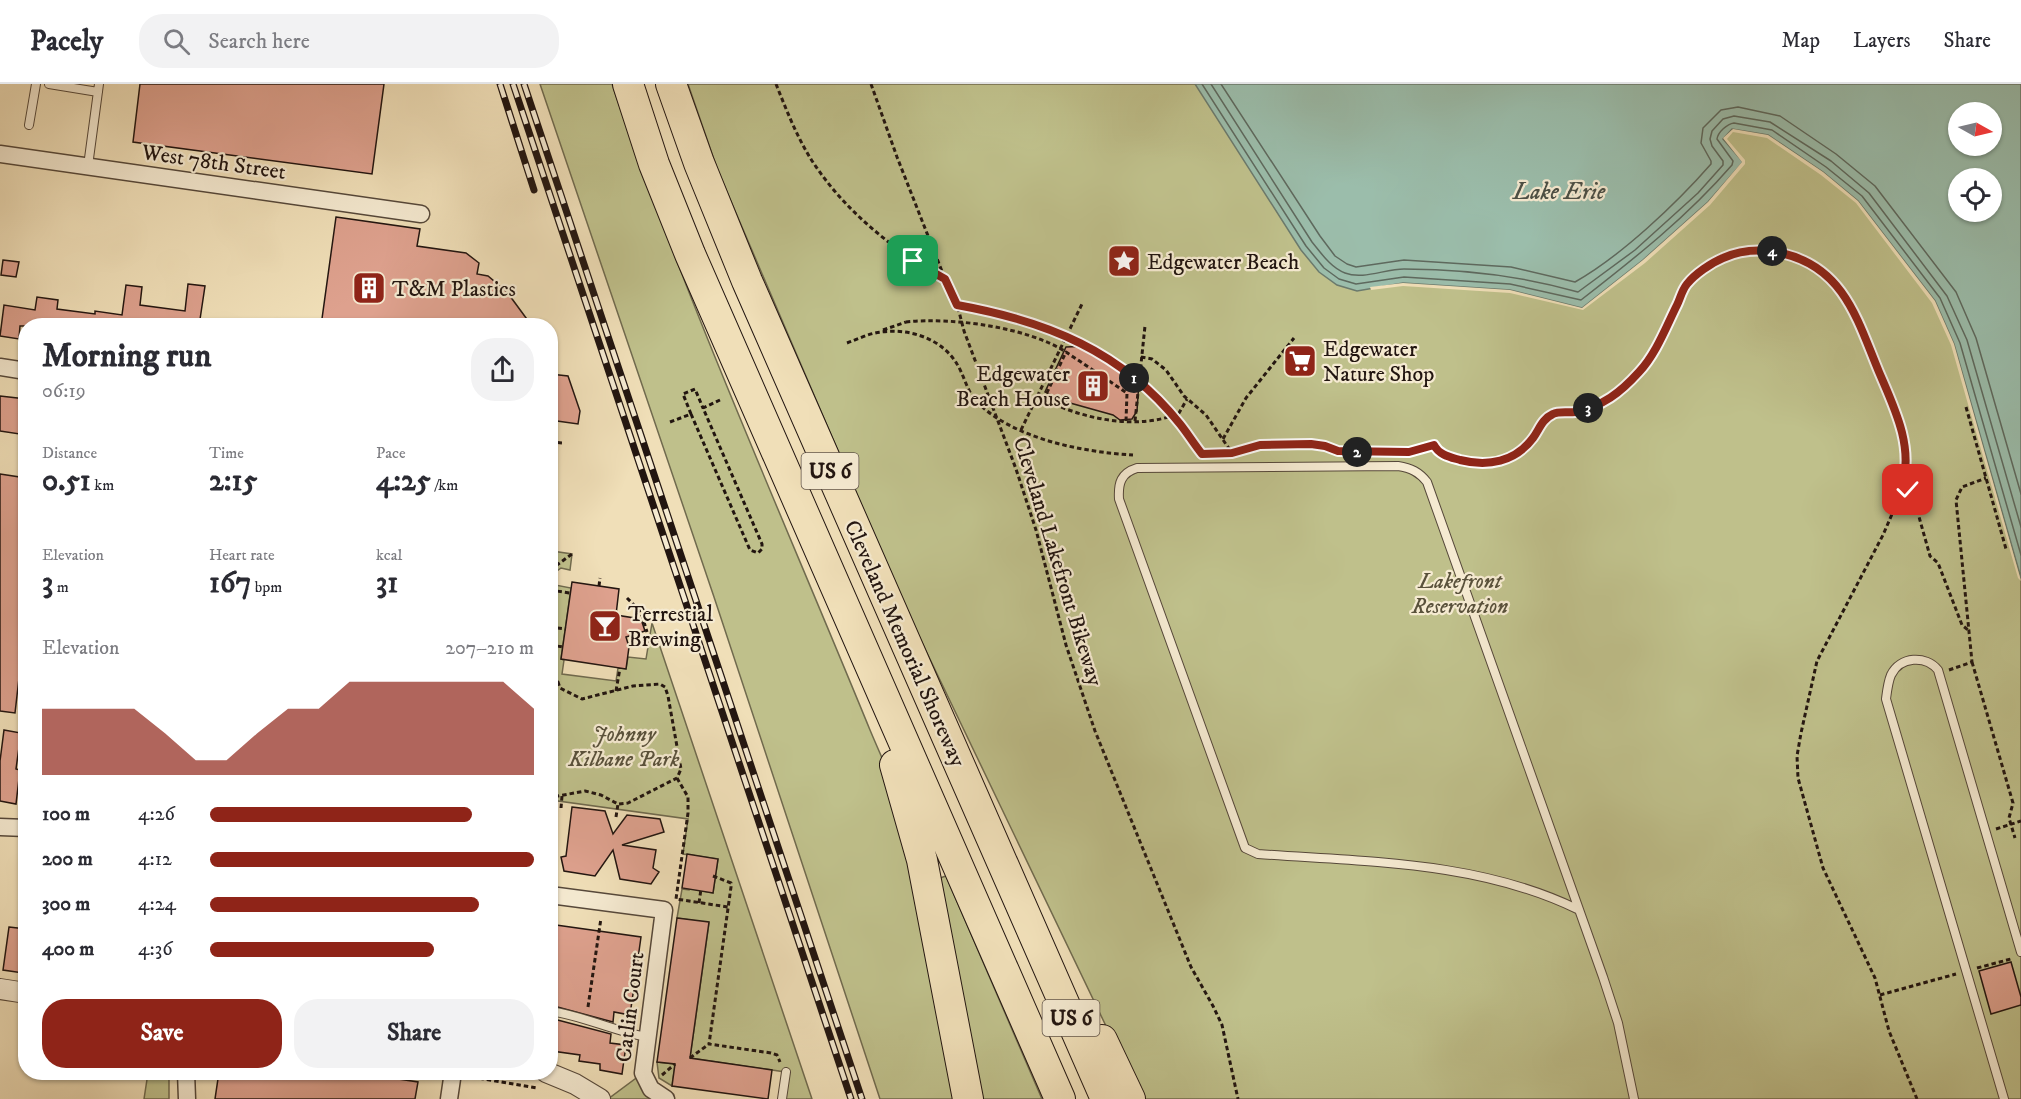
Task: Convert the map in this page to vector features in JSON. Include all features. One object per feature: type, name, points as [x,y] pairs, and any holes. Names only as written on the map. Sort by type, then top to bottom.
[{"type":"highway","name":"Cleveland Memorial Shoreway","points":[[628,84],[654,164],[690,254],[1060,1099]]},
{"type":"highway","name":"Cleveland Memorial Shoreway","points":[[671,84],[702,173],[751,290],[1106,1099]]},
{"type":"highway","points":[[853,627],[917,838],[968,1099]]},
{"type":"highway","points":[[1035,937],[1095,1024],[1130,1099]]},
{"type":"street","name":"West 78th Street","points":[[0,154],[422,214]]},
{"type":"street","points":[[0,367],[18,370]]},
{"type":"street","points":[[0,828],[18,828]]},
{"type":"street","points":[[558,896],[603,902]]},
{"type":"street","name":"Catlin Court","points":[[603,902],[664,910],[643,1073],[651,1089],[666,1099]]},
{"type":"street","points":[[0,989],[18,992]]},
{"type":"street","points":[[186,1080],[187,1099]]},
{"type":"street","points":[[449,1099],[452,1080]]},
{"type":"street","points":[[545,1082],[575,1084],[600,1099]]},
{"type":"lane","points":[[29,125],[36,84]]},
{"type":"lane","points":[[49,84],[99,88],[88,166]]},
{"type":"lane","points":[[1577,909],[1513,885],[1469,874],[1372,860],[1258,854],[1245,848],[1119,499],[1120,479],[1128,471],[1137,468],[1398,466],[1410,467],[1421,474],[1426,482],[1618,1023],[1634,1099]]},
{"type":"lane","points":[[2004,1099],[1886,699],[1891,676],[1903,663],[1924,659],[1933,663],[1939,674],[1986,832],[2018,955]]},
{"type":"lane","points":[[558,1013],[587,1018],[625,1033],[647,1037]]},
{"type":"lane","points":[[782,1071],[782,1099]]},
{"type":"path","points":[[776,84],[796,133],[819,171],[844,201],[883,238],[913,261],[945,279]]},
{"type":"path","name":"Cleveland Lakefront Bikeway","points":[[871,84],[897,158],[957,305],[964,331],[1030,509],[1066,645],[1095,730],[1191,967],[1214,1006],[1221,1025],[1238,1099]]},
{"type":"path","points":[[1398,452],[1418,451],[1434,445],[1437,452],[1449,457],[1481,465],[1499,462],[1519,453],[1533,438],[1543,421],[1553,414],[1575,412],[1600,405],[1616,396],[1642,369],[1662,335],[1686,285],[1706,267],[1724,257],[1755,250],[1797,256],[1816,266],[1831,278],[1850,304],[1885,387],[1904,438],[1906,464],[1902,485],[1883,536],[1817,661],[1808,694],[1797,756],[1797,778],[1823,868],[1875,978],[1889,1031],[1917,1099]]},
{"type":"path","points":[[1020,430],[1082,304]]},
{"type":"path","points":[[957,305],[1018,318],[1067,336],[1099,352],[1138,382],[1173,416],[1202,454]]},
{"type":"path","points":[[847,343],[906,322],[951,321],[986,326],[1026,336],[1066,352],[1116,383],[1127,393],[1126,421]]},
{"type":"path","points":[[1135,421],[1145,326]]},
{"type":"path","points":[[879,332],[905,332],[929,339],[944,348],[957,363],[975,399],[1020,430],[1074,448],[1101,453],[1134,455]]},
{"type":"path","points":[[1223,439],[1246,398],[1294,338]]},
{"type":"path","points":[[1066,352],[1044,399],[1068,410],[1096,419],[1135,421],[1173,416],[1183,409],[1187,399]]},
{"type":"path","points":[[1141,357],[1158,363],[1187,399],[1206,415],[1232,453]]},
{"type":"path","points":[[694,389],[762,544],[762,549],[758,553],[750,550],[691,414],[683,394],[694,389]]},
{"type":"path","points":[[703,408],[720,400]]},
{"type":"path","points":[[1966,407],[2006,549]]},
{"type":"path","points":[[670,422],[691,414]]},
{"type":"path","points":[[558,443],[563,443]]},
{"type":"path","points":[[1222,453],[1232,453],[1260,445],[1311,444],[1338,451],[1379,452]]},
{"type":"path","points":[[1193,454],[1212,454]]},
{"type":"path","points":[[1986,478],[1962,487],[1956,500],[1972,662],[2013,803],[2009,818],[2015,838]]},
{"type":"path","points":[[1902,485],[1914,500],[1929,556],[1938,563],[1962,625],[1969,631]]},
{"type":"path","points":[[558,564],[572,554]]},
{"type":"path","points":[[599,586],[600,578]]},
{"type":"path","points":[[558,591],[570,593]]},
{"type":"path","points":[[627,598],[641,612],[647,632]]},
{"type":"path","points":[[558,628],[566,629]]},
{"type":"path","points":[[558,646],[563,647]]},
{"type":"path","points":[[1939,674],[1972,662]]},
{"type":"path","points":[[616,692],[620,668]]},
{"type":"path","points":[[558,682],[560,688],[582,699],[652,683],[664,687],[681,765],[677,778],[688,797],[688,813],[676,899],[728,907]]},
{"type":"path","points":[[558,796],[585,791],[618,804],[634,802],[653,789],[677,778]]},
{"type":"path","points":[[561,808],[562,796]]},
{"type":"path","points":[[616,817],[618,804]]},
{"type":"path","points":[[1986,832],[2021,821]]},
{"type":"path","points":[[709,1044],[731,882],[713,876]]},
{"type":"path","points":[[699,903],[700,890]]},
{"type":"path","points":[[587,1018],[603,902]]},
{"type":"path","points":[[1975,969],[2018,955]]},
{"type":"path","points":[[1880,995],[1937,978]]},
{"type":"path","points":[[690,1058],[709,1044],[771,1053],[780,1061],[782,1071]]},
{"type":"path","points":[[659,1078],[675,1064]]},
{"type":"path","points":[[516,1080],[545,1082]]},
{"type":"green space","points":[[540,84],[612,84],[703,328],[870,730],[934,880],[946,876],[1042,1099],[880,1099],[714,597]]},
{"type":"green space","name":"Lakefront Reservation","points":[[688,84],[1908,84],[1948,212],[1948,222],[1951,222],[2021,446],[2021,1099],[1141,1099],[904,605],[718,171]]},
{"type":"green space","points":[[558,552],[572,554],[570,570],[561,568],[558,570]]},
{"type":"green space","name":"Johnny Kilbane Park","points":[[558,586],[571,588],[561,659],[564,660],[562,674],[616,681],[618,668],[626,669],[628,657],[646,659],[652,623],[812,1099],[782,1099],[785,1072],[690,1058],[709,923],[677,918],[682,889],[689,890],[689,888],[713,893],[718,859],[683,854],[688,819],[558,801]]},
{"type":"green space","points":[[657,1062],[675,1064],[672,1086],[659,1078]]},
{"type":"green space","points":[[643,1073],[666,1099],[608,1099]]},
{"type":"green space","points":[[147,1080],[169,1080],[169,1099],[144,1099]]},
{"type":"water","name":"Lake Erie","points":[[1195,84],[2021,84],[2021,578],[1954,344],[1935,301],[1858,201],[1823,172],[1768,135],[1732,129],[1723,139],[1743,162],[1708,202],[1643,260],[1582,308],[1510,290],[1403,283],[1357,291],[1337,285],[1319,272],[1301,250]]},
{"type":"pier","points":[[1733,129],[1768,135],[1823,172],[1858,201],[1935,301],[1954,344],[2021,581],[2018,578],[1951,345],[1932,303],[1856,203],[1821,175],[1767,138],[1733,132],[1727,139],[1745,160],[1745,164],[1710,205],[1645,263],[1583,310],[1510,293],[1403,286],[1371,290],[1370,287],[1403,283],[1510,290],[1582,308],[1643,260],[1708,202],[1742,162],[1723,138]]},
{"type":"building","points":[[140,84],[384,84],[372,174],[133,142]]},
{"type":"building","points":[[336,217],[420,229],[417,246],[466,253],[479,263],[477,274],[488,276],[507,292],[526,318],[322,318]]},
{"type":"building","points":[[3,260],[19,262],[16,277],[1,275]]},
{"type":"building","points":[[188,284],[205,286],[200,318],[18,318],[18,339],[0,336],[4,305],[35,310],[37,297],[58,300],[57,309],[122,315],[126,285],[142,287],[140,305],[185,311]]},
{"type":"building","name":"Edgewater Beach House","points":[[1089,346],[1139,381],[1137,411],[1132,419],[1120,420],[1113,415],[1063,401],[1045,392],[1066,347]]},
{"type":"building","points":[[558,375],[568,376],[580,411],[578,424],[558,421]]},
{"type":"building","points":[[0,396],[18,398],[18,434],[0,431]]},
{"type":"building","points":[[0,474],[18,477],[18,687],[15,713],[0,711]]},
{"type":"building","name":"Terrestial Brewing","points":[[572,582],[619,589],[616,615],[641,619],[645,631],[626,637],[629,647],[626,669],[561,659]]},
{"type":"building","points":[[4,730],[18,732],[16,804],[0,801],[0,761]]},
{"type":"building","points":[[572,807],[605,811],[613,834],[627,815],[660,819],[664,832],[622,845],[656,850],[653,868],[659,872],[651,884],[620,879],[613,850],[595,876],[564,871],[561,857],[566,856]]},
{"type":"building","points":[[687,854],[718,859],[713,893],[682,888]]},
{"type":"building","points":[[677,918],[709,922],[690,1058],[772,1070],[768,1099],[672,1086],[675,1064],[657,1062]]},
{"type":"building","points":[[558,925],[641,937],[630,1015],[614,1012],[613,1022],[558,1007]]},
{"type":"building","points":[[9,927],[18,928],[18,972],[3,970]]},
{"type":"building","points":[[2011,962],[2021,997],[2021,1005],[1991,1014],[1979,971]]},
{"type":"building","points":[[558,1020],[611,1034],[610,1043],[626,1045],[622,1074],[600,1070],[600,1064],[579,1061],[580,1055],[558,1052]]},
{"type":"building","points":[[218,1080],[405,1080],[418,1082],[415,1099],[215,1099]]},
{"type":"railway","points":[[500,84],[534,190]]},
{"type":"railway","points":[[513,84],[851,1099]]},
{"type":"railway","points":[[524,84],[862,1099]]},
{"type":"place","name":"Edgewater Beach","points":[[1124,261]]},
{"type":"place","name":"T&M Plastics","points":[[369,288]]},
{"type":"place","name":"Edgewater Nature Shop","points":[[1300,361]]},
{"type":"place","name":"Edgewater Beach House","points":[[1093,386]]},
{"type":"place","name":"Terrestial Brewing","points":[[605,626]]},
{"type":"route","points":[[913,261],[945,279],[957,305],[1041,325],[1082,343],[1115,362],[1180,423],[1202,454],[1232,453],[1260,445],[1311,444],[1338,451],[1409,452],[1434,445],[1437,452],[1481,465],[1499,462],[1519,453],[1533,438],[1543,421],[1553,414],[1575,412],[1600,405],[1616,396],[1642,369],[1662,335],[1686,285],[1706,267],[1724,257],[1755,250],[1776,251],[1797,256],[1816,266],[1831,278],[1850,304],[1904,438],[1906,464],[1902,485],[1908,490]]}]
